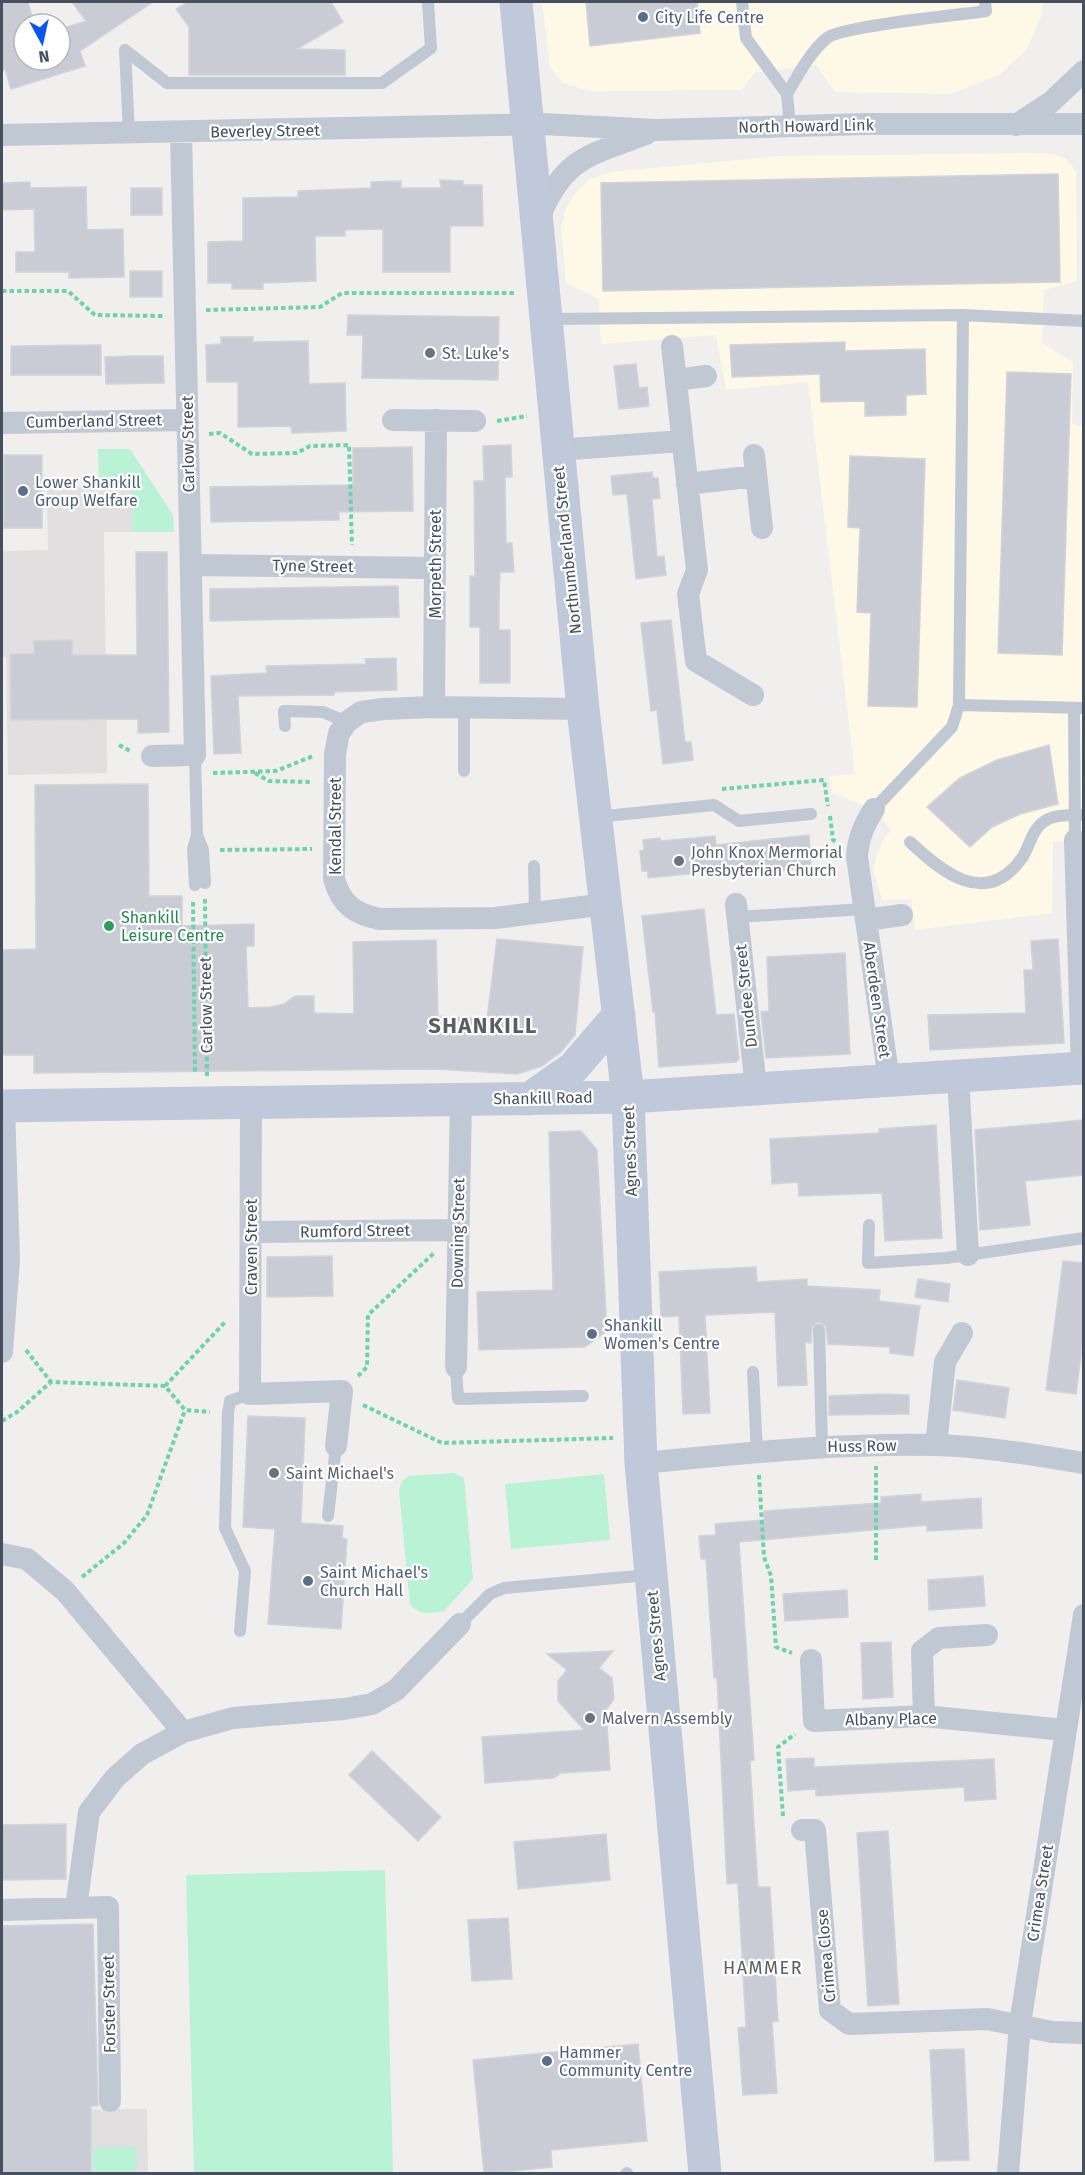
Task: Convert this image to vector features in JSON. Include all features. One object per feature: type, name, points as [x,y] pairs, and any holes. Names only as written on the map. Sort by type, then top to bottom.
[{"type":"main road","name":"Northumberland Street","points":[[516,2],[583,709],[628,1096]]},
{"type":"main road","points":[[529,1099],[573,1068],[619,1015]]},
{"type":"main road","name":"Shankill Road","points":[[3,1106],[628,1096],[1083,1068]]},
{"type":"main road","name":"Agnes Street","points":[[628,1096],[640,1450],[705,2174]]},
{"type":"street","points":[[1016,125],[1051,102],[1083,71]]},
{"type":"street","name":"North Howard Link","points":[[528,125],[656,130],[790,126],[1083,124]]},
{"type":"street","name":"Beverley Street","points":[[2,135],[528,125]]},
{"type":"street","points":[[537,223],[550,190],[560,176],[578,161],[656,130]]},
{"type":"street","name":"Carlow Street","points":[[181,133],[196,764]]},
{"type":"street","points":[[672,346],[697,570],[688,594],[696,661],[753,695]]},
{"type":"street","points":[[676,380],[706,376]]},
{"type":"street","points":[[393,420],[475,421]]},
{"type":"street","name":"Morpeth Street","points":[[434,708],[436,420]]},
{"type":"street","name":"Cumberland Street","points":[[2,423],[187,427]]},
{"type":"street","points":[[557,450],[682,441]]},
{"type":"street","points":[[687,483],[755,466],[762,528]]},
{"type":"street","name":"Tyne Street","points":[[191,565],[435,568]]},
{"type":"street","points":[[347,722],[361,712],[383,708],[583,709]]},
{"type":"street","name":"Kendal Street","points":[[347,722],[339,733],[334,754],[327,876],[350,909],[364,916],[380,918],[495,918],[606,904]]},
{"type":"street","points":[[152,756],[196,764]]},
{"type":"street","name":"Aberdeen Street","points":[[874,809],[858,842],[857,857],[889,1080]]},
{"type":"street","points":[[1075,840],[1080,889],[1083,1068]]},
{"type":"street","name":"Dundee Street","points":[[736,911],[756,1088]]},
{"type":"street","name":"Aberdeen Street","points":[[865,915],[902,915]]},
{"type":"street","points":[[958,1076],[968,1255]]},
{"type":"street","name":"Downing Street","points":[[456,1367],[461,1099]]},
{"type":"street","name":"Craven Street","points":[[250,1394],[251,1101]]},
{"type":"street","points":[[2,1352],[9,1260],[3,1106]]},
{"type":"street","name":"Rumford Street","points":[[251,1232],[458,1230]]},
{"type":"street","points":[[936,1445],[945,1362],[962,1333]]},
{"type":"street","points":[[250,1394],[342,1396],[336,1446]]},
{"type":"street","name":"Huss Row","points":[[640,1450],[757,1453],[822,1447],[936,1445],[996,1450],[1083,1463]]},
{"type":"street","points":[[2,1554],[27,1559],[65,1591],[101,1638],[183,1732]]},
{"type":"street","name":"Crimea Street","points":[[1008,2174],[1020,2024],[1065,1730],[1078,1689],[1083,1615]]},
{"type":"street","points":[[2,1910],[76,1908],[89,1812],[115,1778],[142,1754],[183,1732],[234,1710],[344,1709],[372,1704],[396,1690],[460,1624]]},
{"type":"street","points":[[924,1716],[922,1651],[939,1638],[987,1635]]},
{"type":"street","points":[[811,1660],[814,1720]]},
{"type":"street","name":"Albany Place","points":[[814,1720],[924,1716],[1065,1730]]},
{"type":"street","name":"Crimea Close","points":[[802,1830],[815,1830],[830,2010],[849,2024],[987,2019],[1020,2024]]},
{"type":"street","name":"Forster Street","points":[[76,1908],[108,1907],[110,2101]]},
{"type":"street","points":[[1020,2024],[1052,2032],[1083,2033]]},
{"type":"lane","points":[[129,134],[124,50],[167,83],[382,83],[431,48],[428,2]]},
{"type":"lane","points":[[742,2],[747,38],[787,94],[790,126]]},
{"type":"lane","points":[[787,94],[803,67],[828,36],[872,26],[986,11],[985,2]]},
{"type":"lane","points":[[544,306],[963,315],[1083,321]]},
{"type":"lane","points":[[874,809],[952,727],[958,705],[963,315]]},
{"type":"lane","points":[[958,705],[1079,708],[1079,815],[1075,840]]},
{"type":"lane","points":[[464,708],[464,771]]},
{"type":"lane","points":[[285,726],[284,711],[323,712],[347,722]]},
{"type":"lane","name":"Carlow Street","points":[[196,764],[197,835],[203,850],[200,884]]},
{"type":"lane","points":[[595,817],[714,806],[739,821],[811,814]]},
{"type":"lane","points":[[910,842],[950,876],[967,882],[985,882],[1000,878],[1012,869],[1023,857],[1039,825],[1052,817],[1079,815]]},
{"type":"lane","points":[[197,835],[193,849],[200,884]]},
{"type":"lane","points":[[534,866],[535,913]]},
{"type":"lane","points":[[736,911],[865,915]]},
{"type":"lane","points":[[869,1225],[868,1263],[968,1255],[1083,1238]]},
{"type":"lane","points":[[819,1330],[822,1447]]},
{"type":"lane","points":[[456,1367],[458,1399],[583,1396]]},
{"type":"lane","points":[[753,1372],[757,1453]]},
{"type":"lane","points":[[240,1631],[245,1571],[225,1528],[228,1413],[230,1401],[250,1394]]},
{"type":"lane","points":[[328,1516],[336,1446]]},
{"type":"lane","points":[[460,1624],[490,1594],[504,1587],[651,1575]]},
{"type":"path","points":[[2,291],[68,291],[95,315],[185,317],[207,310],[225,308],[320,307],[342,293],[544,306]]},
{"type":"path","points":[[475,421],[507,421],[521,416],[554,417]]},
{"type":"path","points":[[187,427],[220,433],[252,454],[297,453],[310,446],[349,445],[352,567]]},
{"type":"path","points":[[196,764],[255,772],[276,771],[305,761],[337,743]]},
{"type":"path","points":[[255,772],[269,781],[311,780],[311,792]]},
{"type":"path","points":[[203,850],[312,849],[312,838]]},
{"type":"path","points":[[196,1078],[200,884]]},
{"type":"path","name":"Carlow Street","points":[[200,884],[207,1077]]},
{"type":"path","points":[[458,1230],[368,1315],[367,1366],[342,1396],[370,1406],[442,1443],[640,1450]]},
{"type":"path","points":[[165,1386],[232,1314],[250,1312]]},
{"type":"path","points":[[4,1325],[51,1382]]},
{"type":"path","points":[[2,1421],[17,1412],[51,1382],[165,1386],[185,1410],[228,1413]]},
{"type":"path","points":[[65,1591],[124,1543],[147,1515],[185,1410]]},
{"type":"path","points":[[876,1445],[876,1560]]},
{"type":"path","points":[[757,1453],[764,1557],[771,1576],[776,1647],[811,1660]]},
{"type":"path","points":[[802,1830],[783,1820],[778,1747],[814,1720]]},
{"type":"shaded area","points":[[542,2],[1042,2],[1042,14],[1027,49],[999,75],[951,94],[835,92],[816,65],[756,72],[741,90],[589,91],[563,83],[550,67]]},
{"type":"shaded area","points":[[1049,153],[1066,159],[1076,171],[1077,281],[1044,290],[1042,343],[1073,362],[1072,424],[1083,426],[1084,840],[1053,842],[1052,913],[915,930],[911,899],[882,900],[873,868],[882,841],[891,830],[874,809],[832,793],[829,776],[855,774],[808,382],[726,390],[716,335],[601,344],[599,299],[566,283],[561,228],[566,208],[577,191],[590,179],[611,172],[779,156]]},
{"type":"shaded area","points":[[132,486],[132,532],[104,532],[107,773],[8,775],[6,657],[2,657],[2,551],[48,550],[47,488]]},
{"type":"shaded area","points":[[147,2109],[148,2173],[2,2173],[2,2110]]},
{"type":"green space","points":[[98,449],[130,449],[173,515],[174,532],[132,532],[132,487],[99,487]]},
{"type":"green space","points":[[454,1473],[464,1478],[473,1579],[444,1611],[421,1612],[410,1604],[399,1490],[402,1481],[409,1476]]},
{"type":"green space","points":[[604,1474],[610,1540],[511,1549],[505,1484]]},
{"type":"green space","points":[[385,1870],[393,2173],[194,2173],[186,1875]]},
{"type":"green space","points":[[136,2147],[137,2173],[93,2173],[93,2148]]},
{"type":"building","points":[[2,2],[28,2],[31,12],[12,12],[12,72],[66,72],[11,89],[5,69],[2,71]]},
{"type":"building","points":[[72,2],[153,2],[80,51],[85,66],[72,70],[72,25],[86,21]]},
{"type":"building","points":[[188,2],[331,2],[343,22],[297,49],[345,50],[345,75],[189,75],[189,27],[176,9]]},
{"type":"building","name":"City Life Centre","points":[[586,2],[697,2],[700,33],[590,46]]},
{"type":"building","points":[[1058,174],[1060,282],[603,291],[601,183]]},
{"type":"building","points":[[440,180],[463,181],[463,185],[482,185],[483,226],[450,226],[450,272],[383,272],[383,229],[345,230],[345,236],[315,236],[316,281],[263,283],[263,289],[232,289],[232,283],[208,283],[208,242],[243,241],[243,198],[298,197],[298,191],[371,188],[371,182],[401,181],[401,188],[441,188]]},
{"type":"building","points":[[30,182],[30,188],[86,187],[87,230],[123,229],[124,277],[69,278],[69,272],[16,272],[16,252],[35,252],[34,209],[2,210],[2,183]]},
{"type":"building","points":[[131,188],[162,188],[162,215],[131,215]]},
{"type":"building","points":[[130,271],[162,271],[162,297],[130,297]]},
{"type":"building","name":"St. Luke's","points":[[348,315],[499,317],[498,380],[362,378],[363,335],[347,335]]},
{"type":"building","points":[[221,337],[253,337],[253,342],[308,341],[309,384],[345,383],[346,431],[292,433],[291,426],[238,427],[238,382],[207,382],[206,345],[221,344]]},
{"type":"building","points":[[845,342],[845,351],[925,349],[926,394],[906,395],[906,415],[865,416],[865,401],[821,402],[820,374],[732,377],[730,345]]},
{"type":"building","points":[[101,345],[101,375],[11,375],[11,346]]},
{"type":"building","points":[[163,356],[164,383],[106,384],[105,357]]},
{"type":"building","points":[[636,364],[639,388],[647,387],[649,406],[619,409],[614,366]]},
{"type":"building","points":[[1007,372],[1071,374],[1062,655],[998,653]]},
{"type":"building","points":[[511,445],[512,477],[505,477],[506,543],[512,543],[514,572],[500,572],[499,602],[499,630],[510,630],[510,683],[480,683],[480,627],[470,627],[470,576],[475,576],[474,481],[484,481],[483,446]]},
{"type":"building","points":[[412,447],[413,511],[339,512],[339,520],[211,522],[210,487],[353,485],[353,448]]},
{"type":"building","name":"Lower Shankill Group Welfare","points":[[4,455],[42,455],[42,528],[4,528]]},
{"type":"building","points":[[850,456],[925,459],[917,707],[868,706],[871,613],[857,612],[860,528],[848,527]]},
{"type":"building","points":[[652,472],[653,478],[658,478],[660,498],[652,499],[657,557],[664,556],[666,575],[636,579],[627,494],[613,495],[611,476]]},
{"type":"building","points":[[136,552],[167,552],[169,732],[138,733],[138,719],[11,720],[10,654],[34,654],[34,641],[72,640],[72,655],[137,655]]},
{"type":"building","points":[[398,586],[399,617],[210,621],[210,589]]},
{"type":"building","points":[[671,620],[685,742],[691,742],[693,760],[663,764],[657,710],[651,711],[641,623]]},
{"type":"building","points":[[396,658],[397,690],[334,692],[334,695],[238,696],[241,753],[214,754],[211,676],[267,673],[266,666],[366,664],[365,659]]},
{"type":"building","points":[[1049,745],[1058,804],[1020,814],[992,827],[970,847],[927,807],[960,778],[997,760]]},
{"type":"building","points":[[148,784],[149,896],[182,896],[182,926],[254,924],[254,946],[246,946],[248,1008],[284,1004],[295,996],[314,996],[314,1013],[354,1014],[353,942],[436,940],[438,1016],[487,1019],[497,939],[583,947],[575,1035],[561,1052],[542,1066],[517,1074],[435,1069],[34,1073],[34,1055],[2,1055],[2,950],[36,949],[35,785]]},
{"type":"building","points":[[809,835],[811,867],[737,875],[736,869],[648,878],[648,871],[642,871],[640,851],[644,850],[643,840],[660,838],[661,841],[715,836],[716,845]]},
{"type":"building","points":[[704,909],[716,1015],[734,1014],[739,1059],[736,1062],[659,1067],[655,1012],[653,1012],[642,916]]},
{"type":"building","points":[[1058,939],[1064,1043],[930,1050],[928,1015],[1026,1013],[1024,970],[1033,970],[1031,941]]},
{"type":"building","points":[[845,953],[850,1054],[766,1058],[761,1012],[769,1011],[767,957]]},
{"type":"building","points":[[1083,1120],[1083,1175],[1025,1181],[1030,1225],[980,1230],[975,1130]]},
{"type":"building","points":[[936,1125],[942,1238],[885,1241],[882,1193],[799,1196],[798,1182],[772,1184],[770,1139],[879,1133],[879,1129]]},
{"type":"building","points":[[581,1131],[597,1150],[607,1331],[585,1347],[479,1350],[477,1292],[553,1290],[549,1132]]},
{"type":"building","points":[[332,1256],[333,1296],[267,1297],[267,1257]]},
{"type":"building","points":[[1063,1261],[1083,1263],[1083,1340],[1076,1394],[1046,1390]]},
{"type":"building","points":[[756,1267],[757,1282],[807,1279],[807,1286],[880,1290],[879,1301],[920,1306],[913,1356],[890,1353],[890,1347],[828,1344],[826,1326],[818,1322],[812,1327],[811,1343],[805,1342],[807,1385],[778,1386],[775,1312],[705,1315],[710,1413],[683,1414],[679,1316],[661,1317],[659,1272]]},
{"type":"building","points":[[918,1279],[950,1284],[948,1302],[915,1297]]},
{"type":"building","points":[[957,1380],[1009,1388],[1005,1418],[953,1410]]},
{"type":"building","points":[[909,1395],[909,1414],[829,1415],[829,1396]]},
{"type":"building","points":[[248,1416],[305,1418],[301,1523],[343,1526],[342,1538],[347,1539],[341,1629],[268,1624],[275,1529],[243,1527]]},
{"type":"building","points":[[921,1494],[921,1502],[981,1498],[982,1528],[927,1531],[927,1525],[739,1542],[754,1760],[750,1761],[758,1887],[770,1887],[778,2021],[772,2022],[777,2093],[743,2095],[738,2028],[746,2027],[738,1883],[727,1884],[717,1678],[714,1678],[706,1559],[701,1559],[699,1536],[716,1535],[715,1524],[764,1520],[764,1511],[881,1503],[881,1497]]},
{"type":"building","points":[[983,1576],[985,1606],[929,1610],[928,1580]]},
{"type":"building","points":[[847,1590],[848,1617],[785,1621],[783,1594]]},
{"type":"building","points":[[891,1642],[893,1697],[863,1699],[861,1643]]},
{"type":"building","name":"Malvern Assembly","points":[[613,1651],[599,1668],[612,1678],[614,1699],[606,1710],[610,1770],[561,1773],[554,1778],[485,1783],[482,1737],[584,1730],[558,1701],[558,1681],[567,1670],[547,1654]]},
{"type":"building","points":[[372,1751],[441,1817],[418,1841],[349,1775]]},
{"type":"building","points":[[814,1758],[814,1767],[994,1759],[996,1799],[965,1801],[964,1787],[816,1796],[816,1789],[788,1791],[786,1759]]},
{"type":"building","points":[[66,1824],[66,1879],[2,1880],[2,1825]]},
{"type":"building","points":[[888,1831],[899,2004],[868,2006],[857,1833]]},
{"type":"building","points":[[606,1834],[610,1880],[518,1889],[514,1842]]},
{"type":"building","points":[[508,1918],[512,1979],[472,1981],[468,1920]]},
{"type":"building","points":[[93,1924],[98,2106],[91,2106],[91,2174],[2,2174],[2,1926]]},
{"type":"building","points":[[638,2044],[647,2141],[551,2150],[552,2167],[484,2174],[473,2060]]},
{"type":"building","points":[[964,2049],[969,2160],[935,2161],[930,2050]]},
{"type":"place","name":"City Life Centre","points":[[643,17]]},
{"type":"place","name":"St. Luke's","points":[[430,353]]},
{"type":"place","name":"Lower Shankill Group Welfare","points":[[23,491]]},
{"type":"place","name":"John Knox Mermorial Presbyterian Church","points":[[679,861]]},
{"type":"place","name":"Shankill Leisure Centre","points":[[109,926]]},
{"type":"place","name":"Shankill Women's Centre","points":[[592,1334]]},
{"type":"place","name":"Saint Michael's","points":[[274,1473]]},
{"type":"place","name":"Saint Michael's Church Hall","points":[[308,1581]]},
{"type":"place","name":"Malvern Assembly","points":[[590,1718]]},
{"type":"place","name":"Hammer Community Centre","points":[[547,2061]]},
{"type":"district","name":"SHANKILL","points":[[483,1025]]},
{"type":"district","name":"HAMMER","points":[[763,1968]]}]
